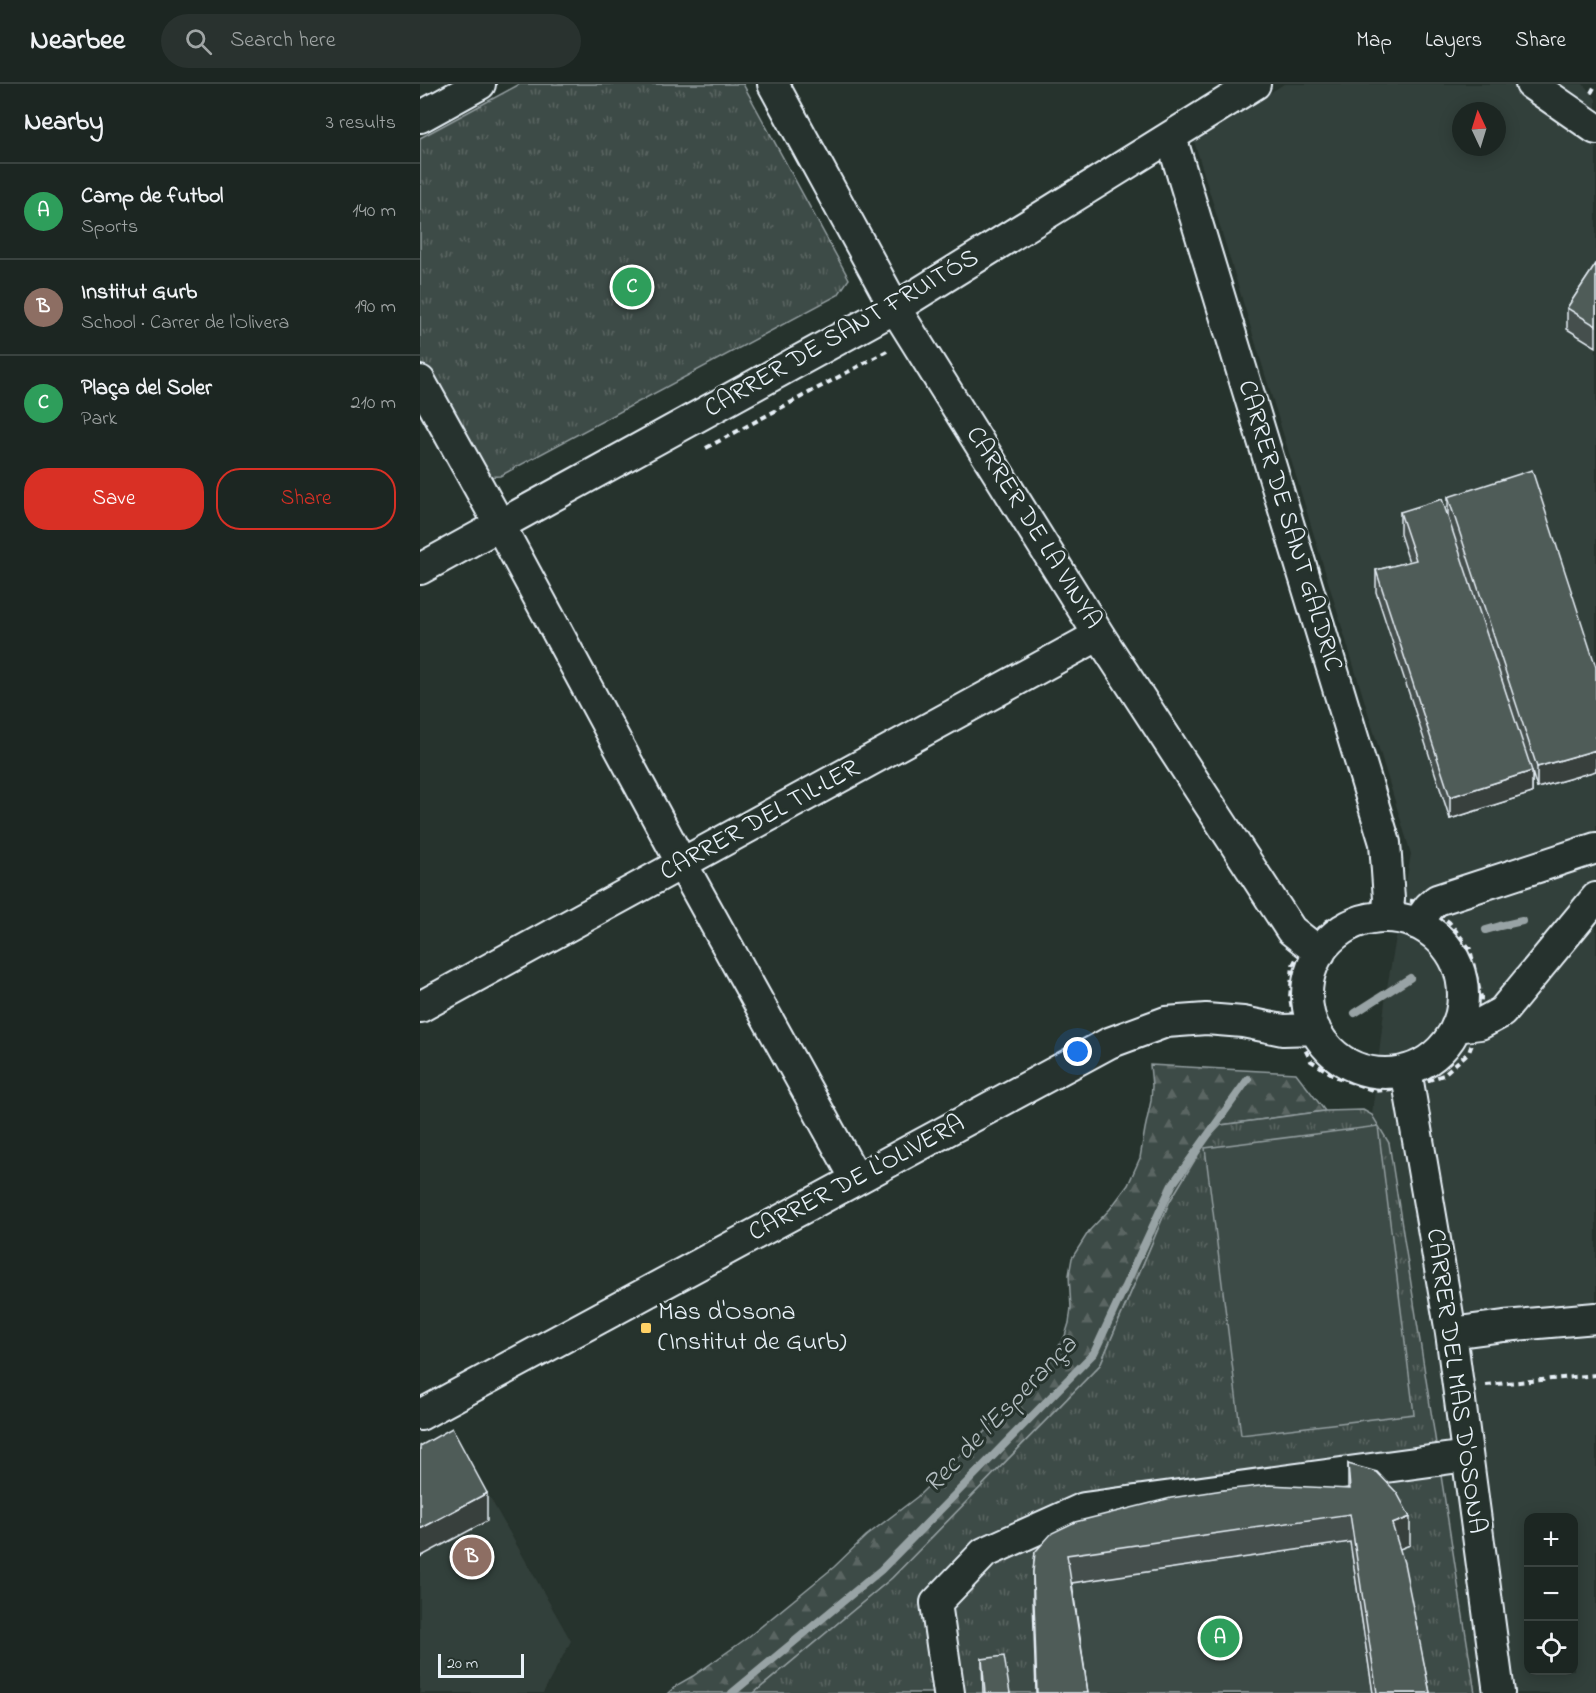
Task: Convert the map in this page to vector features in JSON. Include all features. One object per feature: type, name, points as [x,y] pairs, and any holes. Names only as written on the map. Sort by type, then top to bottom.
[{"type":"street","points":[[420,117],[480,84]]},
{"type":"street","name":"CARRER DE LA VINYA","points":[[773,84],[895,308],[1099,634],[1291,930],[1312,948]]},
{"type":"street","name":"CARRER DE SANT FRUITÓS","points":[[420,569],[895,308],[1255,84]]},
{"type":"street","points":[[1531,84],[1596,129]]},
{"type":"street","name":"CARRER DE SANT GALDRIC","points":[[1171,137],[1385,843],[1388,908]]},
{"type":"street","points":[[420,381],[856,1179]]},
{"type":"street","name":"CARRER DEL TIL·LER","points":[[420,1007],[1099,634]]},
{"type":"street","points":[[1596,848],[1437,900],[1423,915],[1407,920],[1388,908],[1342,930],[1330,940],[1312,948],[1313,964],[1307,990],[1305,1029],[1320,1038],[1335,1054],[1353,1066],[1407,1078],[1468,1025],[1502,1012],[1596,898]]},
{"type":"street","points":[[1423,915],[1429,930],[1440,939],[1455,961],[1463,987],[1461,1014],[1468,1025]]},
{"type":"street","name":"CARRER DE L'OLIVERA","points":[[420,1415],[1109,1042],[1166,1023],[1206,1019],[1244,1022],[1283,1030],[1305,1029]]},
{"type":"street","name":"CARRER DEL MAS D'OSONA","points":[[1407,1078],[1450,1334],[1499,1693]]},
{"type":"street","points":[[1450,1334],[1504,1326],[1596,1318]]},
{"type":"street","points":[[949,1693],[936,1603],[984,1553],[1084,1508],[1467,1456]]},
{"type":"path","points":[[1377,900],[1388,908],[1413,901],[1423,915],[1449,922],[1470,949],[1481,997],[1468,1025],[1469,1052],[1443,1075],[1407,1078],[1375,1091],[1337,1077],[1311,1060],[1305,1029],[1290,997],[1293,964],[1312,948],[1327,921],[1351,909],[1377,900]]},
{"type":"path","points":[[1458,1388],[1596,1375]]},
{"type":"shaded area","points":[[1284,84],[1583,84],[1596,99],[1596,1693],[1475,1693],[1389,1143],[1372,1115],[1386,993],[1411,854],[1194,141]]},
{"type":"shaded area","points":[[463,1450],[571,1641],[543,1693],[420,1693],[420,1474]]},
{"type":"green space","points":[[520,84],[743,84],[849,279],[838,295],[500,476],[484,477],[420,363],[420,138]]},
{"type":"green space","points":[[1150,1065],[1296,1073],[1325,1111],[1221,1125],[1207,1140],[1170,1201],[1100,1365],[892,1578],[754,1693],[668,1693],[747,1638],[834,1567],[866,1536],[917,1497],[1041,1377],[1065,1336],[1069,1323],[1071,1308],[1069,1275],[1072,1258],[1089,1231],[1128,1185],[1140,1158],[1151,1101]]},
{"type":"green space","points":[[1363,1110],[1372,1115],[1389,1143],[1475,1693],[754,1693],[892,1578],[1100,1365],[1170,1201],[1207,1140],[1221,1125],[1325,1111]]},
{"type":"green space","points":[[1378,1126],[1414,1414],[1241,1435],[1205,1148]]},
{"type":"green space","points":[[1350,1542],[1373,1693],[1084,1693],[1067,1583]]},
{"type":"building","points":[[1596,264],[1596,326],[1567,308]]},
{"type":"building","points":[[1532,470],[1596,667],[1596,750],[1537,767],[1448,497]]},
{"type":"building","points":[[1442,499],[1532,771],[1450,797],[1376,570],[1416,560],[1400,512]]},
{"type":"building","points":[[452,1428],[487,1493],[420,1529],[420,1446]]},
{"type":"building","points":[[1348,1464],[1377,1472],[1397,1493],[1410,1517],[1392,1524],[1404,1563],[1430,1693],[1377,1693],[1350,1514],[1067,1555],[1088,1693],[1037,1693],[1033,1572],[1035,1552],[1052,1533],[1075,1522],[1171,1498],[1223,1490],[1269,1485],[1350,1489]]},
{"type":"building","points":[[1004,1656],[1010,1693],[985,1693],[982,1659]]},
{"type":"waterway","points":[[1486,930],[1522,921]]},
{"type":"waterway","points":[[1355,1013],[1410,978]]},
{"type":"waterway","name":"Rec de l'Esperança","points":[[732,1693],[881,1570],[1094,1353],[1172,1185],[1248,1079]]},
{"type":"place","name":"Plaça del Soler","points":[[632,287]]},
{"type":"place","name":"Mas d'Osona (Institut de Gurb)","points":[[646,1328]]},
{"type":"place","name":"Institut Gurb","points":[[472,1557]]},
{"type":"place","name":"Camp de futbol","points":[[1220,1638]]}]
